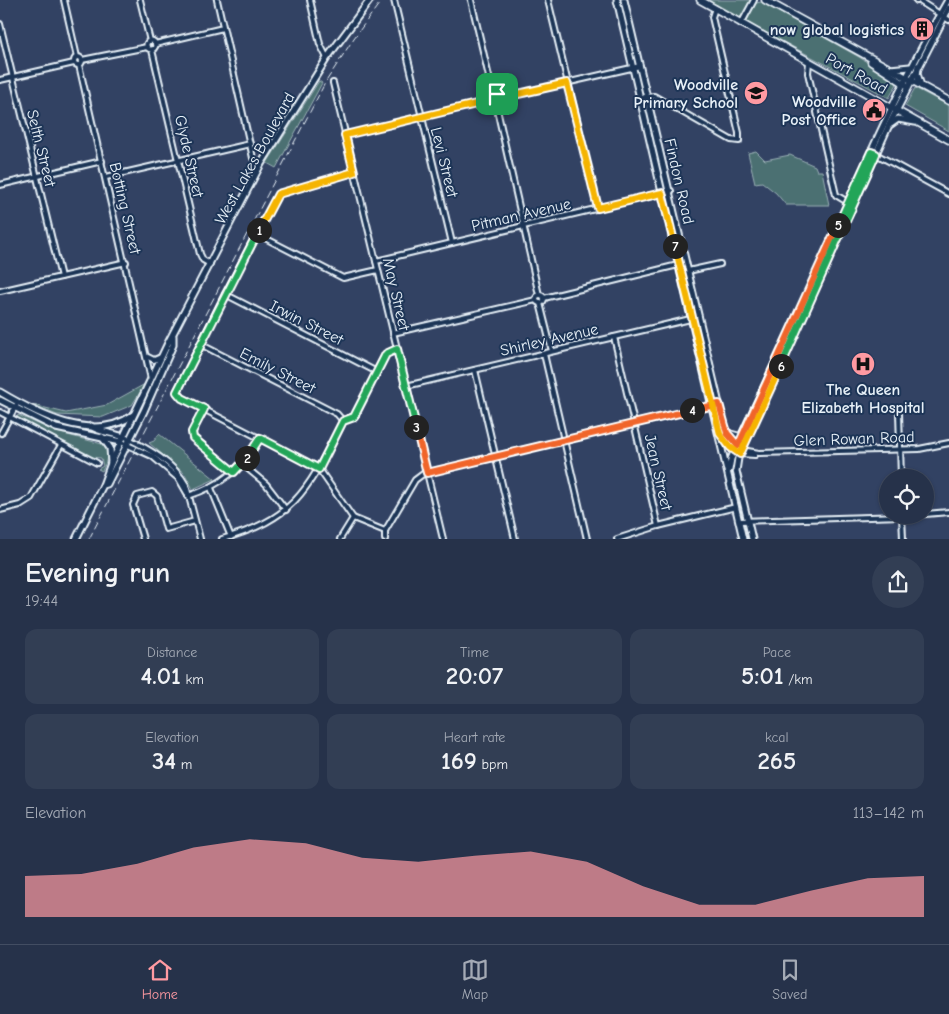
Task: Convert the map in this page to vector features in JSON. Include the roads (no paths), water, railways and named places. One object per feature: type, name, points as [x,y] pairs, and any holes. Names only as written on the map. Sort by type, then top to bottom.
[{"type":"highway","name":"Port Road","points":[[700,0],[949,140]]},
{"type":"highway","name":"Port Road","points":[[765,0],[889,68],[906,82],[921,86],[949,101]]},
{"type":"highway","points":[[864,55],[878,68],[906,82]]},
{"type":"highway","points":[[918,66],[917,74],[921,86]]},
{"type":"main road","name":"West Lakes Boulevard","points":[[103,485],[123,436],[161,357],[174,336],[261,164],[327,58],[370,0]]},
{"type":"main road","name":"Findon Road","points":[[618,0],[692,318],[716,404],[727,433],[739,450]]},
{"type":"main road","name":"Findon Road","points":[[624,0],[699,316],[720,434],[743,539]]},
{"type":"main road","points":[[729,476],[731,459],[739,450],[854,205],[874,153],[906,82],[910,67],[944,17],[948,0]]},
{"type":"main road","points":[[906,82],[918,66],[949,8]]},
{"type":"main road","points":[[889,68],[910,67]]},
{"type":"main road","points":[[752,539],[736,472],[742,437],[847,202],[890,125],[893,109]]},
{"type":"main road","points":[[890,125],[898,119],[918,123]]},
{"type":"main road","name":"West Lakes Boulevard","points":[[103,485],[106,484],[128,442],[170,352],[174,336]]},
{"type":"main road","points":[[0,392],[55,419],[91,426],[110,427],[133,415]]},
{"type":"main road","points":[[0,400],[56,428],[121,442]]},
{"type":"main road","points":[[91,426],[95,430],[109,431],[123,436]]},
{"type":"main road","points":[[727,433],[742,437]]},
{"type":"main road","points":[[720,434],[739,450]]},
{"type":"main road","points":[[102,437],[110,448],[111,464]]},
{"type":"main road","points":[[76,539],[103,485]]},
{"type":"street","points":[[0,80],[74,62],[77,57],[64,0]]},
{"type":"street","points":[[140,0],[150,41],[147,47]]},
{"type":"street","points":[[217,0],[253,158],[261,164]]},
{"type":"street","points":[[310,0],[320,44],[327,58]]},
{"type":"street","name":"Levi Street","points":[[394,0],[452,243]]},
{"type":"street","points":[[471,0],[493,94],[489,101]]},
{"type":"street","points":[[548,0],[598,208]]},
{"type":"street","points":[[741,24],[754,0]]},
{"type":"street","points":[[918,1],[944,17]]},
{"type":"street","points":[[640,98],[654,96],[731,140],[736,142],[740,138],[712,17],[715,8]]},
{"type":"street","name":"Selth Street","points":[[0,24],[60,277]]},
{"type":"street","points":[[150,41],[155,44],[223,28]]},
{"type":"street","points":[[77,57],[82,60],[147,47],[152,50],[155,44]]},
{"type":"street","name":"Glyde Street","points":[[152,50],[200,254],[203,260],[210,264]]},
{"type":"street","points":[[74,62],[79,66],[82,60]]},
{"type":"street","points":[[809,62],[808,73],[836,195],[854,205]]},
{"type":"street","name":"Botting Street","points":[[79,66],[148,357],[151,378]]},
{"type":"street","points":[[493,94],[500,98],[640,66]]},
{"type":"street","name":"May Street","points":[[333,83],[443,539]]},
{"type":"street","points":[[393,333],[536,300],[539,295],[496,105],[500,98]]},
{"type":"street","points":[[345,135],[489,101],[496,105]]},
{"type":"street","points":[[106,177],[250,144]]},
{"type":"street","points":[[874,153],[949,194]]},
{"type":"street","points":[[0,185],[102,161]]},
{"type":"street","points":[[354,172],[278,194],[178,388],[178,395],[319,469],[353,518],[385,530]]},
{"type":"street","name":"Pitman Avenue","points":[[376,261],[670,191]]},
{"type":"street","points":[[257,234],[343,278],[378,270]]},
{"type":"street","points":[[0,291],[126,262]]},
{"type":"street","points":[[540,303],[544,298],[686,263]]},
{"type":"street","points":[[688,271],[720,264]]},
{"type":"street","name":"Irwin Street","points":[[225,294],[377,372]]},
{"type":"street","points":[[539,295],[544,298]]},
{"type":"street","points":[[536,300],[540,303],[552,351]]},
{"type":"street","name":"Shirley Avenue","points":[[406,386],[699,316]]},
{"type":"street","name":"Jean Street","points":[[614,337],[658,526]]},
{"type":"street","name":"Emily Street","points":[[200,344],[337,414],[343,421]]},
{"type":"street","points":[[222,539],[260,526],[286,510],[307,488],[319,469],[343,421],[354,417],[386,354],[397,349]]},
{"type":"street","points":[[544,354],[587,539]]},
{"type":"street","points":[[148,357],[154,360],[161,357]]},
{"type":"street","points":[[475,370],[515,539]]},
{"type":"street","points":[[1,432],[18,402]]},
{"type":"street","points":[[385,539],[385,530],[418,476],[716,404]]},
{"type":"street","points":[[204,409],[192,432],[193,437],[234,472]]},
{"type":"street","points":[[0,412],[97,463]]},
{"type":"street","points":[[899,413],[901,469]]},
{"type":"street","points":[[123,436],[128,442]]},
{"type":"street","points":[[187,495],[211,488],[234,472],[260,438]]},
{"type":"street","points":[[121,442],[128,442],[153,452],[182,477],[186,485],[187,495],[200,539]]},
{"type":"street","name":"Glen Rowan Road","points":[[739,450],[759,453],[900,450],[924,449],[949,443]]},
{"type":"street","points":[[0,510],[20,505],[31,498],[61,445]]},
{"type":"street","points":[[242,464],[266,484],[286,510]]},
{"type":"street","points":[[211,488],[231,536]]},
{"type":"street","points":[[143,539],[133,505],[137,496],[152,492],[157,496],[166,528],[195,521]]},
{"type":"street","points":[[617,539],[638,537],[658,526],[736,506]]},
{"type":"street","points":[[934,513],[949,512]]},
{"type":"street","points":[[740,520],[879,516]]},
{"type":"street","points":[[340,539],[353,518]]},
{"type":"street","points":[[902,524],[903,539]]},
{"type":"railway","points":[[89,539],[325,83],[354,38],[382,0]]},
{"type":"place","name":"now global logistics","points":[[922,29]]},
{"type":"place","name":"Woodville Primary School","points":[[756,93]]},
{"type":"place","name":"Woodville Post Office","points":[[874,110]]},
{"type":"place","name":"The Queen Elizabeth Hospital","points":[[863,364]]}]
